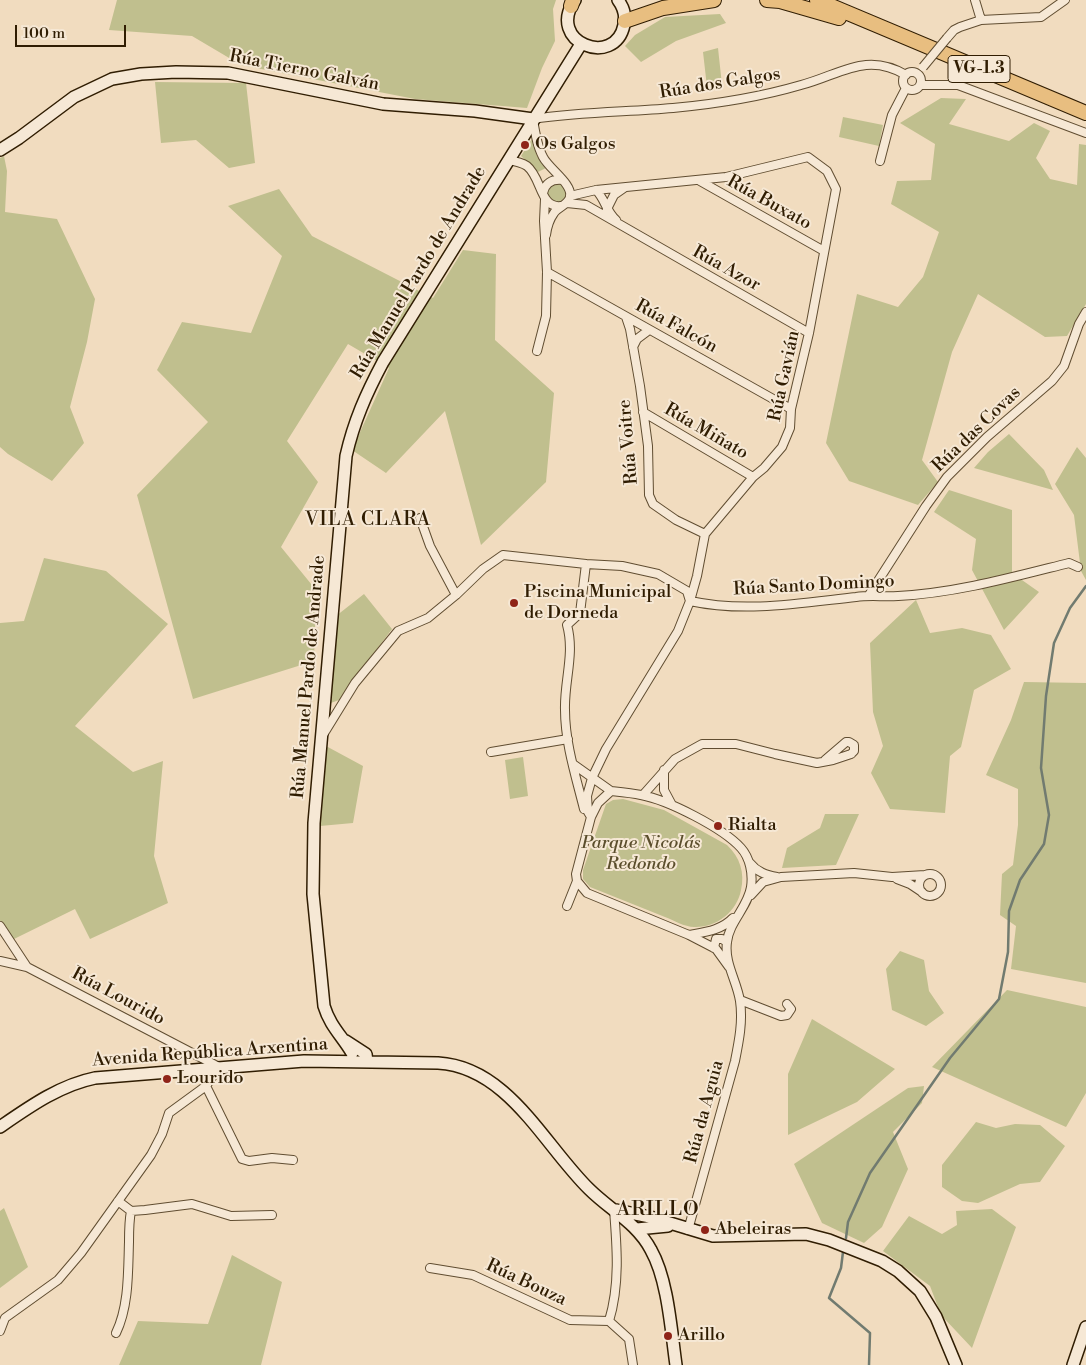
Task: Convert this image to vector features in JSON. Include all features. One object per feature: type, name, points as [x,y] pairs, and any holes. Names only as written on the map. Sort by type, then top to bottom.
[{"type":"highway","points":[[625,21],[663,8],[714,0]]},
{"type":"highway","points":[[767,0],[839,18],[873,24]]},
{"type":"highway","name":"VG-1.3","points":[[818,0],[1086,113]]},
{"type":"highway","points":[[839,0],[873,24]]},
{"type":"street","points":[[573,2],[568,14],[570,31],[581,44],[597,48],[606,47],[620,37],[625,21],[625,13],[618,0]]},
{"type":"street","points":[[975,0],[981,20]]},
{"type":"street","points":[[917,74],[954,30],[960,27],[981,20],[1041,17],[1065,0]]},
{"type":"street","name":"Rúa Manuel Pardo de Andrade","points":[[354,1055],[346,1041],[328,1019],[324,1006],[313,894],[314,823],[320,738],[346,456],[352,430],[365,395],[383,362],[581,44]]},
{"type":"street","name":"Rúa dos Galgos","points":[[533,119],[566,114],[672,108],[715,103],[803,85],[826,75],[866,64],[883,64],[906,75]]},
{"type":"street","points":[[911,72],[917,74],[920,78],[920,84],[914,90],[906,88],[903,82],[906,75],[911,72]]},
{"type":"street","name":"Rúa Tierno Galván","points":[[0,150],[74,97],[112,79],[158,73],[228,73],[383,104],[475,111],[533,119]]},
{"type":"street","points":[[920,84],[958,85],[1086,133]]},
{"type":"street","points":[[880,161],[892,115],[906,88]]},
{"type":"street","points":[[533,119],[543,157],[565,183],[567,202]]},
{"type":"street","name":"Rúa Gavián","points":[[565,183],[593,190],[699,181],[726,178],[808,156],[827,171],[836,188],[809,332],[791,409],[790,428],[782,447],[764,468],[753,477],[705,534],[697,576],[678,631],[606,749],[592,778]]},
{"type":"street","points":[[508,160],[528,167],[537,178],[544,196],[553,206],[567,202]]},
{"type":"street","points":[[537,351],[546,316],[547,272],[544,196],[548,183],[555,180],[565,183]]},
{"type":"street","name":"Rúa Buxato","points":[[699,181],[824,251]]},
{"type":"street","points":[[607,209],[614,195],[624,188]]},
{"type":"street","name":"Rúa Gavián","points":[[567,202],[593,190]]},
{"type":"street","name":"Rúa Azor","points":[[593,190],[603,197],[607,209],[613,218],[629,231]]},
{"type":"street","points":[[546,234],[549,221],[555,211],[567,202]]},
{"type":"street","name":"Rúa Azor","points":[[567,202],[586,205],[809,332]]},
{"type":"street","name":"Rúa Falcón","points":[[547,272],[791,409]]},
{"type":"street","name":"Rúa das Covas","points":[[869,595],[947,477],[987,437],[1052,381],[1064,366],[1079,324],[1086,312]]},
{"type":"street","name":"Rúa Voitre","points":[[626,317],[633,347],[648,446],[649,495],[653,504],[676,520],[705,534]]},
{"type":"street","points":[[633,347],[637,339],[649,330]]},
{"type":"street","name":"Rúa Miñato","points":[[643,412],[753,477]]},
{"type":"street","points":[[420,518],[430,546],[456,596]]},
{"type":"street","points":[[320,738],[355,683],[398,631],[428,618],[456,596],[483,569],[503,554],[586,564],[622,566],[658,574],[687,591],[690,600]]},
{"type":"street","name":"Rúa Santo Domingo","points":[[690,600],[713,606],[768,607],[869,595],[897,596],[966,588],[1069,563],[1078,568]]},
{"type":"street","points":[[586,564],[580,613],[567,625],[571,638],[571,650],[565,709],[573,764],[590,821]]},
{"type":"street","points":[[491,752],[568,739]]},
{"type":"street","points":[[643,795],[675,759],[702,744],[736,744],[817,763],[851,754],[854,751],[854,745],[848,742],[842,744],[825,760]]},
{"type":"street","points":[[573,764],[611,791],[643,795],[672,805],[726,835],[742,848],[749,862],[764,875],[781,878]]},
{"type":"street","points":[[664,770],[664,790],[672,805]]},
{"type":"street","points":[[590,821],[587,796],[592,778]]},
{"type":"street","points":[[567,906],[577,882],[576,874],[590,821],[598,802],[611,791]]},
{"type":"street","name":"Rúa da Aguia","points":[[688,1230],[735,1061],[741,1019],[740,1000],[729,967],[727,942],[730,929],[743,907],[751,888],[749,862]]},
{"type":"street","points":[[689,935],[728,924],[743,907],[757,886],[763,882],[781,878],[854,874],[892,877],[930,874],[937,876],[941,886],[936,894],[928,895],[910,884],[892,877]]},
{"type":"street","points":[[925,875],[919,883],[921,890],[925,894]]},
{"type":"street","name":"Rúa da Aguia","points":[[577,882],[587,893],[689,935],[714,948],[729,967]]},
{"type":"street","points":[[0,926],[27,967]]},
{"type":"street","points":[[714,948],[716,939],[722,938],[727,942]]},
{"type":"street","name":"Rúa Lourido","points":[[0,961],[27,967],[219,1067]]},
{"type":"street","points":[[740,1000],[781,1016],[787,1015],[791,1009],[787,1004]]},
{"type":"street","points":[[354,1055],[366,1054],[367,1062],[451,1064],[467,1068],[478,1073],[506,1094],[578,1178],[636,1228],[651,1250],[659,1267],[664,1285],[676,1365]]},
{"type":"street","name":"Avenida República Arxentina","points":[[0,1127],[62,1089],[84,1080],[354,1055]]},
{"type":"street","points":[[0,1331],[5,1318],[58,1280],[81,1253],[151,1155],[162,1134],[169,1113],[206,1086],[219,1067]]},
{"type":"street","points":[[206,1086],[242,1159],[249,1161],[272,1158],[293,1160]]},
{"type":"street","points":[[118,1201],[131,1211],[192,1204],[231,1216],[272,1215]]},
{"type":"street","points":[[614,1210],[644,1216],[713,1236],[806,1234],[829,1240],[882,1261],[898,1271],[920,1292],[936,1317],[955,1364]]},
{"type":"street","points":[[614,1210],[617,1239],[617,1272],[615,1302],[609,1321],[629,1339],[633,1365]]},
{"type":"street","points":[[116,1333],[124,1311],[131,1211]]},
{"type":"street","points":[[636,1228],[638,1217],[644,1216],[649,1220],[648,1237],[651,1250]]},
{"type":"street","points":[[636,1228],[675,1225]]},
{"type":"street","name":"Rúa Bouza","points":[[430,1268],[473,1275],[570,1320],[609,1321]]},
{"type":"street","points":[[1073,1365],[1086,1327]]},
{"type":"green space","points":[[117,0],[556,0],[553,9],[555,41],[542,68],[527,108],[415,99],[241,65],[192,36],[109,30]]},
{"type":"green space","points":[[720,14],[726,23],[676,41],[641,62],[625,46],[635,35],[665,17]]},
{"type":"green space","points":[[718,48],[722,85],[707,87],[703,52]]},
{"type":"green space","points":[[155,82],[246,83],[255,163],[229,168],[196,140],[161,143]]},
{"type":"green space","points":[[941,98],[966,99],[949,124],[1009,141],[1034,123],[1050,131],[1036,158],[1050,179],[1077,185],[1079,144],[1086,145],[1086,304],[1067,336],[1045,337],[978,294],[952,352],[922,460],[938,482],[918,505],[849,481],[826,443],[857,294],[898,307],[923,277],[939,232],[891,204],[897,181],[931,180],[935,144],[900,123]]},
{"type":"green space","points":[[843,117],[883,125],[879,146],[839,137]]},
{"type":"green space","points":[[532,139],[537,156],[546,168],[538,172],[521,156]]},
{"type":"green space","points":[[4,156],[7,171],[5,212],[57,219],[95,299],[87,342],[70,407],[84,443],[52,481],[0,447],[0,158]]},
{"type":"green space","points":[[557,183],[564,186],[567,193],[564,200],[557,203],[550,200],[547,193],[550,186]]},
{"type":"green space","points":[[279,189],[312,236],[433,298],[463,250],[496,254],[495,340],[554,393],[546,482],[481,545],[445,411],[386,473],[352,450],[389,368],[348,344],[287,441],[318,482],[281,547],[316,590],[314,661],[193,699],[137,495],[208,422],[157,370],[182,322],[251,333],[282,256],[228,206]]},
{"type":"green space","points":[[1009,434],[1044,470],[1053,490],[974,468],[988,452]]},
{"type":"green space","points":[[1077,447],[1086,458],[1086,580],[1081,571],[1074,515],[1055,484]]},
{"type":"green space","points":[[949,490],[1012,510],[1012,573],[1039,592],[1004,630],[972,570],[976,539],[934,512]]},
{"type":"green space","points":[[44,558],[106,571],[168,624],[75,726],[133,772],[163,761],[154,856],[168,903],[90,939],[75,909],[14,939],[0,929],[0,623],[24,621]]},
{"type":"green space","points":[[364,594],[392,629],[339,700],[328,704],[336,616]]},
{"type":"green space","points":[[916,600],[930,633],[962,628],[991,635],[1011,669],[974,690],[961,747],[950,756],[945,813],[890,809],[871,773],[883,746],[873,712],[870,643]]},
{"type":"green space","points":[[1024,682],[1086,683],[1086,983],[1011,969],[1016,926],[1000,915],[1002,874],[1013,865],[1018,825],[1018,789],[986,775],[1011,720]]},
{"type":"green space","points":[[326,746],[363,766],[353,823],[320,826]]},
{"type":"green space","points":[[523,757],[528,796],[510,799],[505,760]]},
{"type":"green space","name":"Parque Nicolás Redondo","points":[[623,799],[664,810],[727,845],[738,860],[742,871],[739,898],[730,912],[710,925],[702,927],[687,926],[590,887],[583,879],[583,870],[606,804],[613,800]]},
{"type":"green space","points":[[825,814],[859,814],[836,865],[782,868],[787,848],[820,828]]},
{"type":"green space","points":[[900,951],[924,960],[929,991],[944,1013],[926,1026],[892,1010],[886,969]]},
{"type":"green space","points":[[1007,990],[1086,1007],[1086,1093],[1066,1127],[932,1067]]},
{"type":"green space","points":[[812,1019],[895,1069],[857,1102],[788,1135],[788,1074]]},
{"type":"green space","points":[[924,1086],[922,1103],[893,1132],[908,1169],[882,1227],[864,1243],[822,1223],[794,1164],[908,1088]]},
{"type":"green space","points":[[976,1122],[996,1128],[1015,1124],[1040,1125],[1065,1146],[1040,1182],[1020,1184],[978,1203],[962,1201],[942,1187],[942,1165]]},
{"type":"green space","points":[[4,1208],[28,1267],[0,1288],[0,1211]]},
{"type":"green space","points":[[992,1209],[1016,1227],[972,1348],[941,1315],[930,1286],[883,1251],[909,1216],[942,1234],[957,1225],[956,1211]]},
{"type":"green space","points":[[232,1255],[282,1282],[261,1365],[119,1365],[138,1321],[208,1324]]},
{"type":"waterway","points":[[846,1238],[848,1222],[870,1173],[950,1058],[999,999],[1008,952],[1009,911],[1020,880],[1044,844],[1049,815],[1041,768],[1046,696],[1054,643],[1070,608],[1086,586]]},
{"type":"waterway","points":[[843,1252],[841,1268],[829,1298],[870,1333],[869,1365]]},
{"type":"place","name":"Os Galgos","points":[[525,145]]},
{"type":"place","name":"Piscina Municipal de Dorneda","points":[[514,603]]},
{"type":"place","name":"Rialta","points":[[718,826]]},
{"type":"place","name":"Lourido","points":[[167,1079]]},
{"type":"place","name":"Abeleiras","points":[[705,1230]]},
{"type":"place","name":"Arillo","points":[[668,1336]]},
{"type":"district","name":"VILA CLARA","points":[[368,520]]},
{"type":"district","name":"ARILLO","points":[[658,1210]]}]
